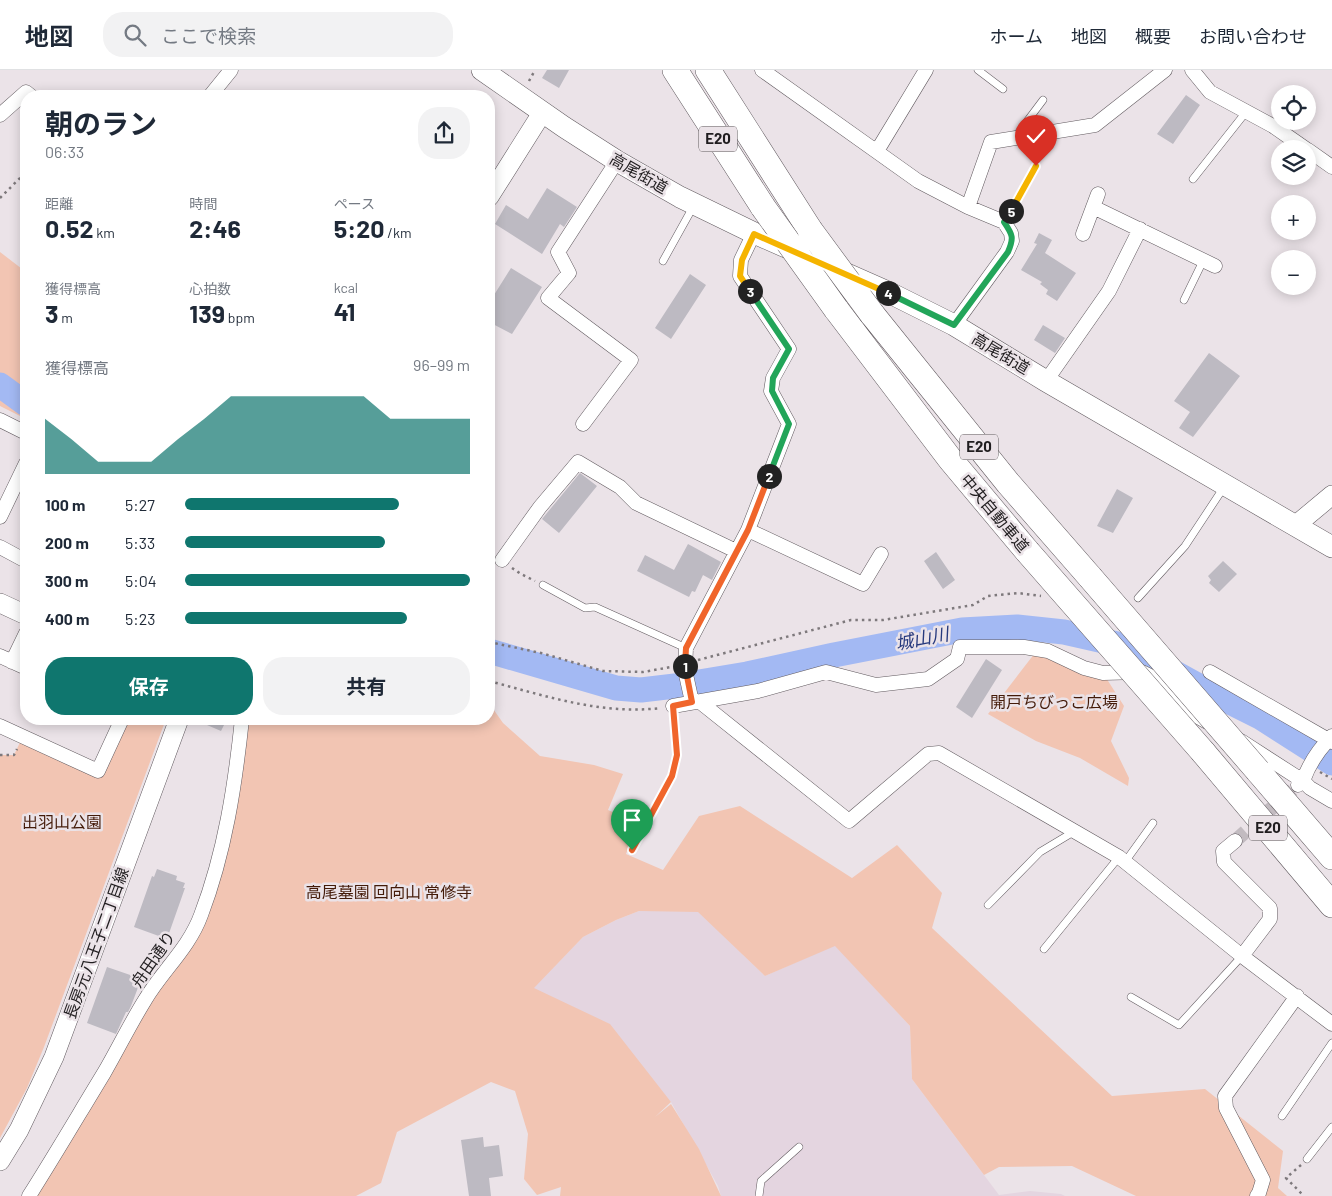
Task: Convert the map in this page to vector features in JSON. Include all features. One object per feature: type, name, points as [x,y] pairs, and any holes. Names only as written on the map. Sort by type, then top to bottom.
[{"type":"highway","name":"中央自動車道","points":[[675,70],[763,207],[836,309],[950,459],[1204,752],[1332,905]]},
{"type":"highway","name":"中央自動車道","points":[[708,70],[810,230],[872,314],[1008,483],[1332,857]]},
{"type":"main road","name":"高尾街道","points":[[482,70],[542,113],[617,161],[694,204],[754,234],[888,292],[954,325],[1046,381],[1332,547]]},
{"type":"street","points":[[215,90],[231,70]]},
{"type":"street","points":[[762,70],[918,181],[968,207],[1004,222],[1011,233],[1012,241],[1008,252],[954,325]]},
{"type":"street","points":[[877,151],[926,70]]},
{"type":"street","points":[[968,207],[991,142],[1095,125],[1165,70]]},
{"type":"street","points":[[1192,70],[1210,92],[1273,126],[1294,140]]},
{"type":"street","points":[[0,115],[20,97]]},
{"type":"street","points":[[495,187],[542,113]]},
{"type":"street","points":[[1316,155],[1332,167]]},
{"type":"street","points":[[583,424],[631,360],[548,298],[569,273],[558,252],[617,161]]},
{"type":"street","points":[[1083,234],[1098,194]]},
{"type":"street","points":[[1093,208],[1140,229],[1209,264]]},
{"type":"street","points":[[1046,381],[1109,291],[1140,229]]},
{"type":"street","points":[[754,234],[742,260],[740,276],[789,349],[773,378],[772,391],[789,424],[748,530],[686,648],[686,670],[694,701],[849,821],[928,754],[939,753],[1122,859],[1242,956],[1332,1024]]},
{"type":"street","points":[[0,420],[20,430]]},
{"type":"street","points":[[502,560],[540,507],[578,462],[620,487],[636,503],[736,551]]},
{"type":"street","points":[[0,517],[3,501],[20,474]]},
{"type":"street","points":[[1296,525],[1332,495]]},
{"type":"street","points":[[748,530],[863,584],[880,554]]},
{"type":"street","points":[[0,547],[20,558]]},
{"type":"street","points":[[0,603],[20,612]]},
{"type":"street","points":[[20,641],[6,659],[20,665]]},
{"type":"street","points":[[673,706],[758,691],[826,672],[876,685],[928,679],[956,659],[960,647],[1024,647],[1048,651],[1084,668],[1104,673],[1142,672],[1158,680],[1189,712],[1258,751],[1302,779],[1310,788],[1332,801]]},
{"type":"street","points":[[1210,672],[1328,742],[1302,779]]},
{"type":"street","points":[[0,726],[98,771],[119,725]]},
{"type":"street","name":"長房元八王子二丁目線","points":[[0,1161],[19,1130],[54,1057],[177,725]]},
{"type":"street","name":"舟田通り","points":[[29,1196],[103,1075],[146,999],[182,951],[200,917],[226,834],[241,725]]},
{"type":"street","points":[[1235,841],[1224,851],[1224,862],[1270,908],[1270,919],[1242,956]]},
{"type":"street","points":[[1257,1196],[1263,1180],[1226,1108],[1225,1096],[1297,996]]},
{"type":"lane","points":[[978,70],[1003,89]]},
{"type":"lane","points":[[1015,138],[1044,100]]},
{"type":"lane","points":[[1194,179],[1246,112]]},
{"type":"lane","points":[[1004,222],[1036,166]]},
{"type":"lane","points":[[663,261],[694,204]]},
{"type":"lane","points":[[1184,300],[1209,264]]},
{"type":"lane","points":[[1138,598],[1185,546],[1225,484]]},
{"type":"lane","points":[[543,585],[585,608],[595,607],[686,648]]},
{"type":"lane","points":[[1044,949],[1153,823]]},
{"type":"lane","points":[[988,905],[1040,852],[1076,831]]},
{"type":"lane","points":[[1131,997],[1179,1024],[1242,956]]},
{"type":"lane","points":[[1282,1116],[1332,1043]]},
{"type":"lane","points":[[1307,1159],[1332,1127]]},
{"type":"lane","points":[[760,1196],[761,1181],[799,1146]]},
{"type":"path","points":[[528,81],[535,70]]},
{"type":"path","points":[[0,198],[20,178]]},
{"type":"path","points":[[502,560],[521,574],[543,585]]},
{"type":"path","points":[[852,620],[883,620],[973,605],[988,596]]},
{"type":"path","points":[[495,683],[594,708],[633,710],[673,706],[677,755],[672,776],[632,850]]},
{"type":"path","points":[[0,755],[14,755],[23,736]]},
{"type":"path","points":[[1304,1196],[1286,1178],[1307,1159]]},
{"type":"shaded area","points":[[639,911],[698,911],[765,976],[835,945],[910,1026],[912,1079],[999,1195],[1030,1191],[1065,1196],[721,1196],[718,1186],[671,1102],[533,988],[583,937],[616,920]]},
{"type":"green space","points":[[0,252],[20,267],[20,416],[0,406]]},
{"type":"green space","name":"開戸ちびっこ広場","points":[[1038,649],[1103,673],[1124,706],[1111,741],[1129,778],[1128,786],[1080,758],[1036,741],[988,714]]},
{"type":"green space","name":"高尾墓園 回向山 常修寺","points":[[495,712],[503,723],[540,756],[594,765],[623,774],[608,810],[638,823],[626,854],[663,870],[699,816],[740,806],[852,878],[897,845],[942,893],[932,928],[1112,1096],[1205,1089],[1283,1151],[1278,1188],[1287,1196],[1136,1196],[1072,1166],[999,1167],[984,1175],[912,1079],[910,1026],[835,946],[765,976],[698,912],[639,911],[616,920],[583,937],[534,988],[610,1024],[671,1102],[655,1117],[671,1104],[699,1149],[721,1196],[560,1196],[561,1187],[537,1195],[524,1179],[528,1134],[515,1091],[491,1082],[397,1132],[381,1183],[356,1196],[29,1196],[200,917],[241,725],[495,725]]},
{"type":"green space","name":"出羽山公園","points":[[119,725],[164,725],[44,1047],[27,1088],[0,1138],[0,755],[14,755],[23,736],[98,771]]},
{"type":"building","points":[[547,70],[569,70],[559,88],[542,78]]},
{"type":"building","points":[[1186,95],[1200,105],[1173,144],[1157,134]]},
{"type":"building","points":[[547,188],[577,207],[564,227],[560,224],[542,254],[495,224],[506,205],[528,219]]},
{"type":"building","points":[[1039,233],[1052,240],[1045,253],[1076,273],[1057,301],[1046,294],[1048,290],[1040,284],[1042,282],[1021,270],[1037,244],[1034,243]]},
{"type":"building","points":[[511,268],[542,287],[512,334],[495,325],[495,293]]},
{"type":"building","points":[[690,274],[706,285],[671,339],[655,328]]},
{"type":"building","points":[[1043,325],[1065,338],[1055,353],[1034,340]]},
{"type":"building","points":[[1209,353],[1240,376],[1193,437],[1179,428],[1190,412],[1174,401]]},
{"type":"building","points":[[580,473],[597,486],[559,533],[542,519]]},
{"type":"building","points":[[1117,489],[1133,498],[1113,533],[1097,526]]},
{"type":"building","points":[[688,544],[721,562],[712,580],[703,575],[695,592],[692,591],[689,597],[637,571],[645,555],[674,570]]},
{"type":"building","points":[[936,552],[955,580],[943,589],[924,561]]},
{"type":"building","points":[[1223,561],[1237,574],[1219,592],[1209,583],[1211,580],[1208,576]]},
{"type":"building","points":[[986,659],[1002,670],[972,718],[956,707]]},
{"type":"building","points":[[207,725],[224,725],[221,731]]},
{"type":"building","points":[[157,869],[177,876],[176,880],[185,883],[183,888],[185,888],[167,939],[134,927],[152,876],[154,877]]},
{"type":"building","points":[[107,967],[136,977],[138,971],[150,976],[146,983],[139,985],[131,1006],[128,1012],[126,1012],[116,1034],[87,1023]]},
{"type":"building","points":[[483,1137],[484,1147],[499,1145],[503,1176],[489,1178],[491,1196],[469,1196],[461,1140]]},
{"type":"waterway","name":"城山川","points":[[0,385],[20,400]]},
{"type":"waterway","name":"城山川","points":[[495,653],[616,688],[641,690],[747,674],[962,630],[1017,627],[1064,632],[1117,644],[1146,657],[1260,717],[1332,763]]},
{"type":"tunnel","points":[[1235,841],[1298,785]]},
{"type":"route","points":[[632,850],[672,776],[677,755],[673,706],[692,702],[685,663],[686,648],[748,530],[789,424],[772,391],[773,378],[789,349],[740,276],[742,260],[754,234],[888,292],[954,325],[1008,252],[1012,241],[1011,233],[1004,222],[1036,166]]}]
